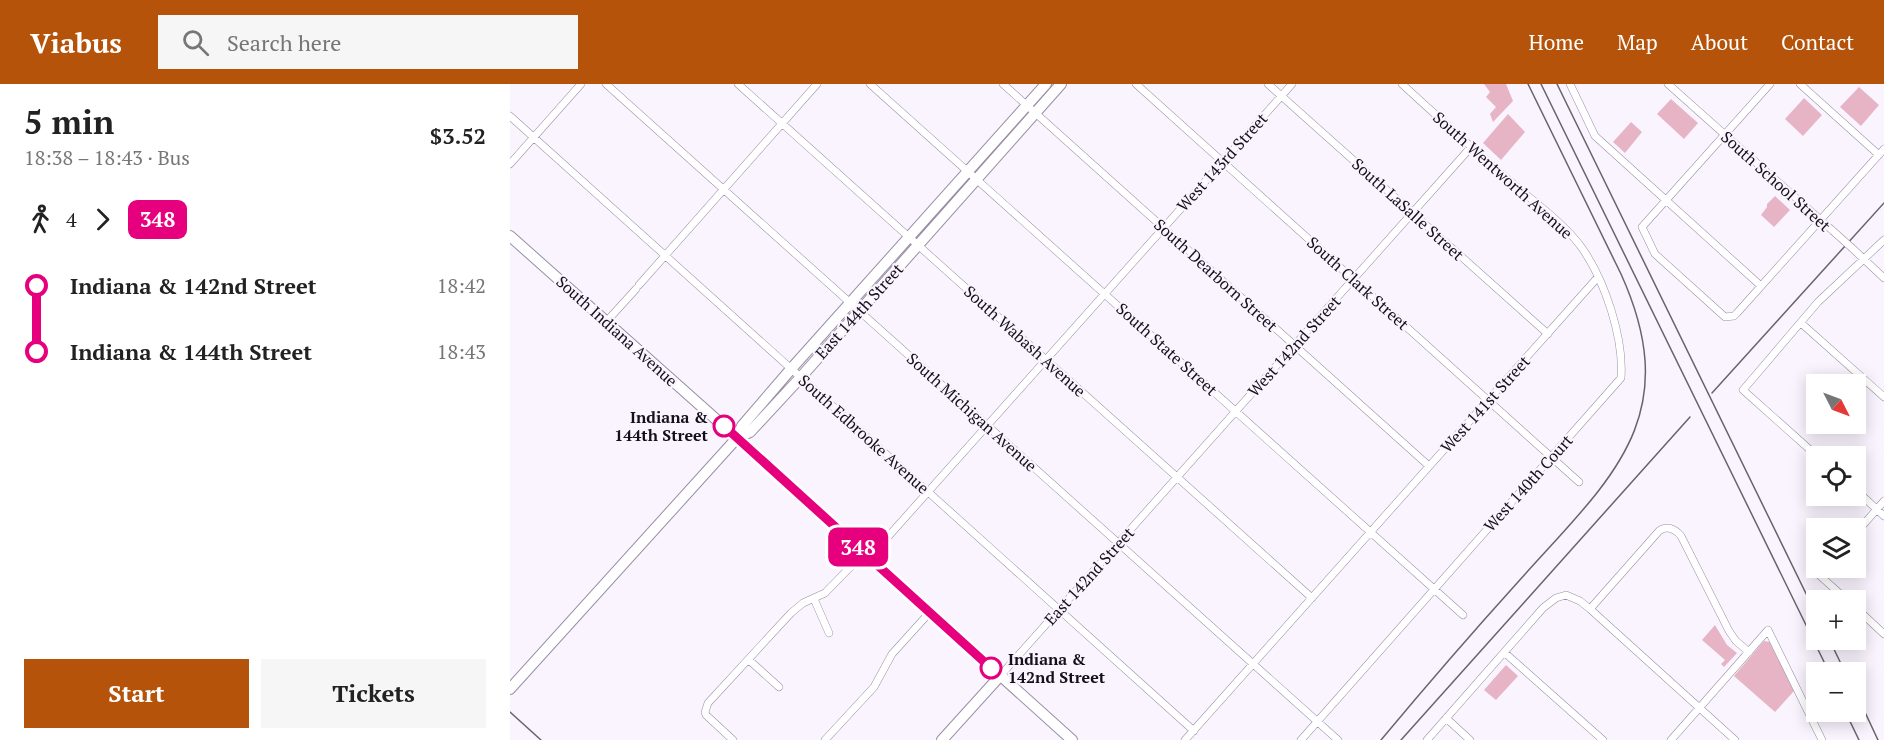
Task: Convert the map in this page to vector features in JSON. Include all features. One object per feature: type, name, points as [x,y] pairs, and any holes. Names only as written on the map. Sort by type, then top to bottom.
[{"type":"street","points":[[510,164],[581,84]]},
{"type":"street","name":"South Michigan Avenue","points":[[606,84],[1338,740]]},
{"type":"street","name":"South Wabash Avenue","points":[[738,84],[1312,598]]},
{"type":"street","points":[[606,322],[817,84]]},
{"type":"street","name":"South State Street","points":[[870,84],[1463,615]]},
{"type":"street","name":"South Dearborn Street","points":[[1003,84],[1429,466]]},
{"type":"street","points":[[1031,109],[1046,84]]},
{"type":"street","points":[[972,175],[1031,109],[1061,84]]},
{"type":"street","name":"South Clark Street","points":[[1136,84],[1579,482]]},
{"type":"street","name":"South LaSalle Street","points":[[1269,84],[1548,333]]},
{"type":"street","name":"West 143rd Street","points":[[877,549],[1292,84]]},
{"type":"street","name":"South Wentworth Avenue","points":[[1402,84],[1576,240],[1605,292],[1621,355],[1621,378]]},
{"type":"street","points":[[1570,84],[1595,136],[1761,286]]},
{"type":"street","name":"South School Street","points":[[1668,84],[1884,278]]},
{"type":"street","points":[[1770,84],[1642,227],[1655,254],[1725,317],[1734,316],[1881,152],[1800,84]]},
{"type":"street","name":"South Edbrooke Avenue","points":[[510,116],[1194,731]]},
{"type":"street","name":"West 142nd Street","points":[[1236,411],[1471,147]]},
{"type":"street","name":"East 144th Street","points":[[510,689],[737,438],[742,426],[850,302],[909,237],[972,175]]},
{"type":"street","name":"East 144th Street","points":[[737,438],[750,432],[860,311],[918,245],[972,175]]},
{"type":"street","name":"South Indiana Avenue","points":[[510,236],[1072,740]]},
{"type":"street","points":[[1806,446],[1743,390],[1818,302],[1884,240]]},
{"type":"street","name":"West 141st Street","points":[[1185,740],[1598,277]]},
{"type":"street","points":[[1801,323],[1884,397]]},
{"type":"street","name":"West 140th Court","points":[[1301,740],[1621,378]]},
{"type":"street","name":"East 142nd Street","points":[[942,740],[1236,411]]},
{"type":"street","points":[[1866,499],[1884,516]]},
{"type":"street","points":[[1866,522],[1884,501]]},
{"type":"street","points":[[1590,609],[1659,531],[1671,528],[1681,536],[1732,637],[1749,652]]},
{"type":"street","points":[[733,740],[709,718],[705,711],[708,703],[790,613],[803,603],[833,587],[864,553]]},
{"type":"street","points":[[1822,578],[1835,590]]},
{"type":"street","points":[[1427,740],[1543,608],[1563,595],[1571,596],[1590,609],[1735,740]]},
{"type":"street","points":[[814,599],[829,633]]},
{"type":"street","points":[[825,740],[874,687],[892,654],[930,612]]},
{"type":"street","points":[[1866,617],[1884,634]]},
{"type":"street","points":[[1671,740],[1768,630],[1822,740]]},
{"type":"street","points":[[1505,653],[1603,740]]},
{"type":"street","points":[[749,660],[779,687]]},
{"type":"street","points":[[1446,718],[1470,740]]},
{"type":"shaded area","points":[[1484,84],[1506,84],[1513,101],[1493,122],[1490,114],[1496,107],[1486,97],[1490,92]]},
{"type":"shaded area","points":[[1859,87],[1879,105],[1861,126],[1840,107]]},
{"type":"shaded area","points":[[1804,98],[1822,115],[1803,136],[1785,119]]},
{"type":"shaded area","points":[[1671,99],[1698,123],[1684,139],[1657,114]]},
{"type":"shaded area","points":[[1508,114],[1525,132],[1501,160],[1483,143]]},
{"type":"shaded area","points":[[1631,122],[1642,132],[1625,153],[1613,142]]},
{"type":"shaded area","points":[[1775,196],[1790,210],[1774,227],[1761,215]]},
{"type":"shaded area","points":[[1715,625],[1727,645],[1737,653],[1724,667],[1721,664],[1725,660],[1702,640]]},
{"type":"shaded area","points":[[1764,641],[1770,642],[1794,691],[1775,712],[1734,676]]},
{"type":"shaded area","points":[[1506,665],[1518,676],[1496,700],[1484,690]]},
{"type":"railway","points":[[1381,740],[1608,479],[1628,445],[1641,409],[1645,370],[1639,325],[1621,274],[1528,84]]},
{"type":"railway","points":[[1541,84],[1824,662]]},
{"type":"railway","points":[[1557,84],[1806,594]]},
{"type":"railway","points":[[1712,393],[1884,203]]},
{"type":"railway","points":[[1401,740],[1690,417]]},
{"type":"railway","points":[[1834,650],[1840,662]]},
{"type":"railway","points":[[510,712],[541,740]]},
{"type":"railway","points":[[1866,714],[1878,740]]},
{"type":"railway","points":[[1850,722],[1859,740]]},
{"type":"bus line","name":"348","points":[[724,426],[991,668]]},
{"type":"place","name":"Indiana & 144th Street","points":[[724,426]]},
{"type":"place","name":"Indiana & 142nd Street","points":[[991,668]]}]
